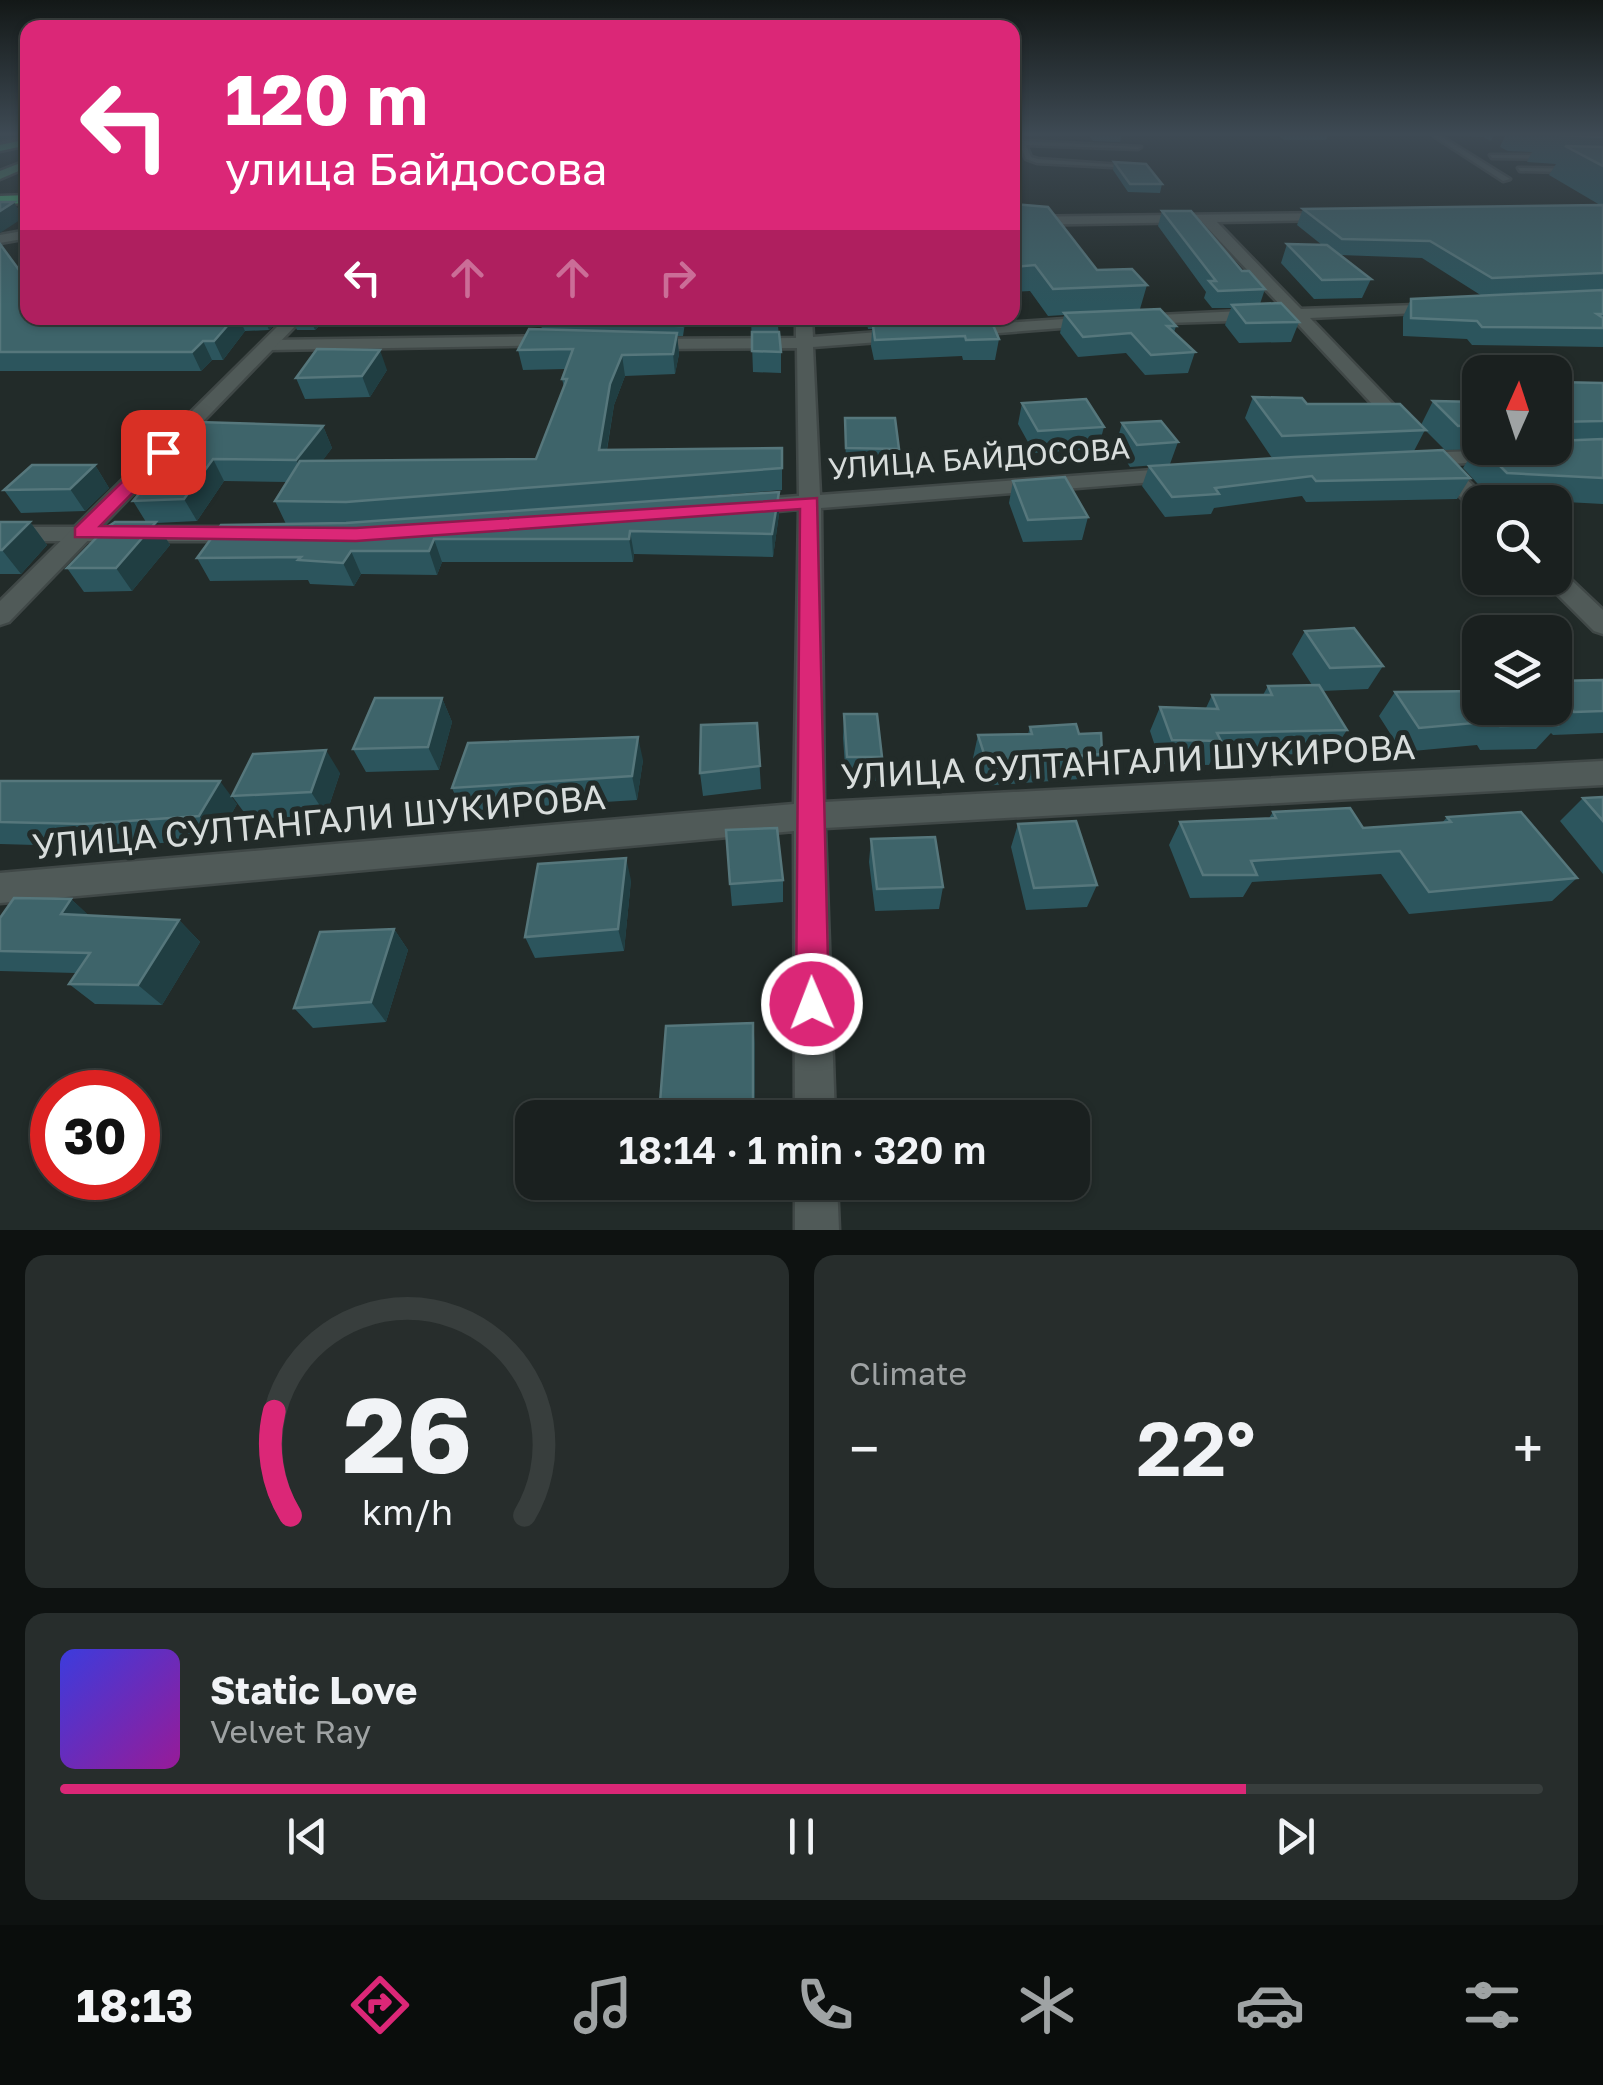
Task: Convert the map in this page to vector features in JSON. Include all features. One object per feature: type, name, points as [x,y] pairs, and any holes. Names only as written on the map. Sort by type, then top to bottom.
[{"type":"street","points":[[1020,214],[1345,216]]},
{"type":"street","points":[[1206,218],[1462,487]]},
{"type":"street","points":[[941,332],[1450,306]]},
{"type":"street","points":[[0,616],[288,325]]},
{"type":"street","points":[[805,330],[810,502],[814,1100]]},
{"type":"street","points":[[631,344],[805,330],[922,334]]},
{"type":"street","points":[[270,344],[572,341]]},
{"type":"street","points":[[1393,460],[1462,457]]},
{"type":"street","name":"УЛИЦА БАЙДОСОВА","points":[[731,508],[1197,472]]},
{"type":"street","points":[[0,534],[278,534]]},
{"type":"street","points":[[1572,594],[1603,624]]},
{"type":"street","name":"УЛИЦА СУЛТАНГАЛИ ШУКИРОВА","points":[[0,888],[809,816],[1603,774]]},
{"type":"street","points":[[816,1200],[816,1230]]},
{"type":"building","points":[[0,202],[14,202],[0,211]]},
{"type":"building","points":[[1020,205],[1048,207],[1097,270],[1132,269],[1147,285],[1053,289],[1035,265],[1020,266]]},
{"type":"building","points":[[1603,205],[1603,273],[1492,278],[1430,241],[1342,239],[1303,209]]},
{"type":"building","points":[[1162,211],[1191,211],[1242,271],[1249,271],[1265,289],[1218,291],[1209,281],[1216,281]]},
{"type":"building","points":[[0,244],[20,271],[20,325],[228,325],[214,341],[203,341],[192,352],[0,352]]},
{"type":"building","points":[[1287,244],[1327,245],[1371,279],[1322,280]]},
{"type":"building","points":[[1603,290],[1603,314],[1597,314],[1603,318],[1603,328],[1482,327],[1477,321],[1411,318],[1411,299]]},
{"type":"building","points":[[1281,303],[1299,322],[1246,323],[1232,305]]},
{"type":"building","points":[[1160,309],[1176,326],[1167,326],[1195,352],[1151,355],[1131,333],[1083,337],[1064,313]]},
{"type":"building","points":[[993,325],[999,339],[966,340],[965,336],[875,340],[873,326]]},
{"type":"building","points":[[529,329],[677,333],[673,354],[622,355],[610,384],[599,450],[782,448],[782,468],[346,502],[275,501],[300,461],[536,459],[567,379],[562,379],[573,349],[518,350]]},
{"type":"building","points":[[752,332],[779,332],[781,352],[752,351]]},
{"type":"building","points":[[317,349],[380,350],[362,376],[296,378]]},
{"type":"building","points":[[1572,382],[1603,383],[1603,421],[1572,422]]},
{"type":"building","points":[[1253,397],[1302,398],[1307,404],[1400,404],[1426,430],[1282,436]]},
{"type":"building","points":[[1086,399],[1104,427],[1038,431],[1022,403]]},
{"type":"building","points":[[1433,401],[1462,402],[1462,426]]},
{"type":"building","points":[[845,418],[895,418],[899,449],[846,448]]},
{"type":"building","points":[[1161,421],[1178,442],[1137,445],[1122,423]]},
{"type":"building","points":[[198,422],[323,426],[296,460],[213,459],[184,499],[133,501]]},
{"type":"building","points":[[1603,439],[1603,478],[1507,473],[1499,465],[1572,465],[1572,440]]},
{"type":"building","points":[[1443,450],[1470,478],[1316,481],[1312,476],[1215,488],[1219,494],[1172,497],[1149,466],[1294,457]]},
{"type":"building","points":[[32,465],[95,465],[70,489],[4,490]]},
{"type":"building","points":[[1065,477],[1088,517],[1028,520],[1013,481]]},
{"type":"building","points":[[779,492],[772,534],[630,531],[629,539],[434,539],[429,551],[351,551],[343,563],[298,560],[301,557],[197,558],[221,525],[346,523]]},
{"type":"building","points":[[0,522],[30,522],[0,550]]},
{"type":"building","points":[[115,522],[156,522],[116,568],[67,568],[106,528]]},
{"type":"building","points":[[1354,628],[1383,666],[1330,668],[1305,631]]},
{"type":"building","points":[[1603,680],[1603,711],[1574,712],[1572,681]]},
{"type":"building","points":[[1319,685],[1347,730],[1217,733],[1221,741],[1172,740],[1160,707],[1218,709],[1212,695],[1272,695],[1268,686]]},
{"type":"building","points":[[1462,691],[1462,724],[1419,728],[1395,692]]},
{"type":"building","points":[[375,698],[442,698],[428,747],[353,749]]},
{"type":"building","points":[[844,714],[877,714],[882,757],[847,757]]},
{"type":"building","points":[[757,723],[760,766],[700,773],[701,725]]},
{"type":"building","points":[[1076,724],[1079,734],[1101,733],[1102,754],[987,763],[978,735],[1032,734],[1030,727]]},
{"type":"building","points":[[638,737],[632,776],[452,788],[468,743]]},
{"type":"building","points":[[326,750],[311,792],[232,796],[253,754]]},
{"type":"building","points":[[0,781],[220,781],[199,816],[84,824],[0,822]]},
{"type":"building","points":[[1603,797],[1603,821],[1583,798]]},
{"type":"building","points":[[1350,808],[1363,828],[1521,812],[1577,878],[1429,892],[1400,851],[1251,861],[1257,875],[1203,875],[1180,822],[1276,818],[1273,812]]},
{"type":"building","points":[[1076,821],[1097,885],[1034,888],[1018,824]]},
{"type":"building","points":[[777,828],[783,880],[730,884],[726,830]]},
{"type":"building","points":[[935,837],[943,887],[877,889],[871,839]]},
{"type":"building","points":[[626,858],[618,929],[525,937],[538,864]]},
{"type":"building","points":[[14,898],[71,899],[61,914],[179,920],[138,985],[69,984],[90,953],[0,951],[0,918]]},
{"type":"building","points":[[394,929],[371,1002],[294,1008],[320,932]]},
{"type":"building","points":[[753,1023],[753,1100],[660,1100],[666,1026]]},
{"type":"route","points":[[163,452],[82,532],[356,535],[810,502],[812,1004]]}]
